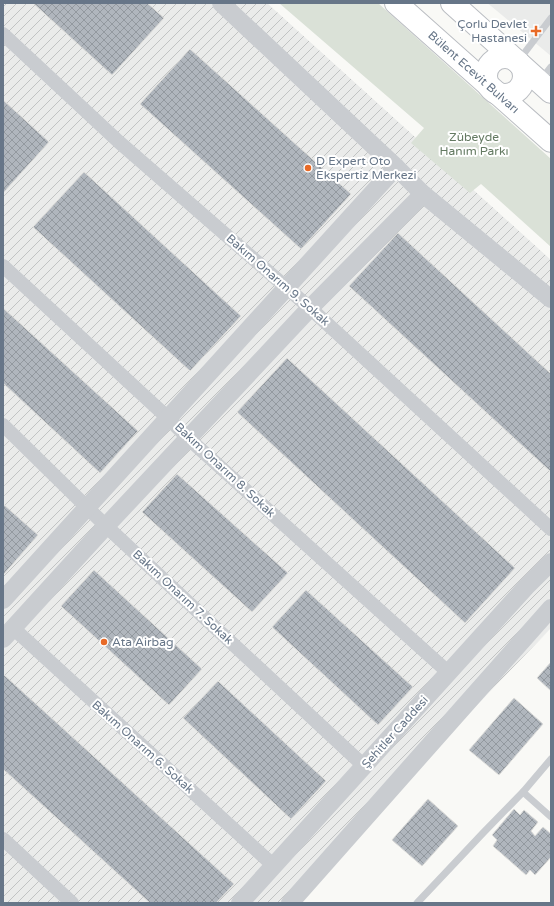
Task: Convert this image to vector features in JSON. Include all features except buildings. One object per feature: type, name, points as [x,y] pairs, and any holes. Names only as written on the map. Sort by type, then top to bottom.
[{"type":"main road","name":"Bülent Ecevit Bulvarı","points":[[396,3],[551,141]]},
{"type":"main road","points":[[452,3],[518,62]]},
{"type":"main road","points":[[493,90],[486,80],[487,68],[495,59],[501,57],[513,58],[547,80]]},
{"type":"street","points":[[221,3],[423,194],[551,299]]},
{"type":"street","name":"Bakım Onarım 9. Sokak","points":[[3,34],[119,142],[287,287],[551,529]]},
{"type":"street","points":[[3,600],[396,167]]},
{"type":"street","points":[[8,633],[310,308],[423,194]]},
{"type":"street","name":"Bakım Onarım 8. Sokak","points":[[3,266],[189,439],[449,673]]},
{"type":"street","name":"Bakım Onarım 7. Sokak","points":[[3,425],[106,526],[364,766]]},
{"type":"street","name":"Şehitler Caddesi","points":[[240,903],[551,562]]},
{"type":"street","points":[[290,903],[551,608]]},
{"type":"street","name":"Bakım Onarım 6. Sokak","points":[[8,633],[274,866]]},
{"type":"street","points":[[3,840],[72,903]]},
{"type":"lane","points":[[518,62],[551,18]]},
{"type":"lane","points":[[417,903],[523,792],[551,759]]},
{"type":"lane","points":[[523,792],[551,817]]},
{"type":"shaded area","points":[[3,3],[267,3],[551,260],[551,628],[287,903],[3,903]]},
{"type":"shaded area","name":"Çorlu Devlet Hastanesi","points":[[487,3],[551,3],[551,56],[491,6]]},
{"type":"green space","name":"Zübeyde Hanım Parkı","points":[[279,3],[378,3],[551,159],[551,247],[481,184],[470,193],[411,143],[424,128]]},
{"type":"place","name":"Çorlu Devlet Hastanesi","points":[[536,31]]},
{"type":"place","name":"D Expert Oto Ekspertiz Merkezi","points":[[308,168]]},
{"type":"place","name":"Ata Airbag","points":[[104,642]]}]
